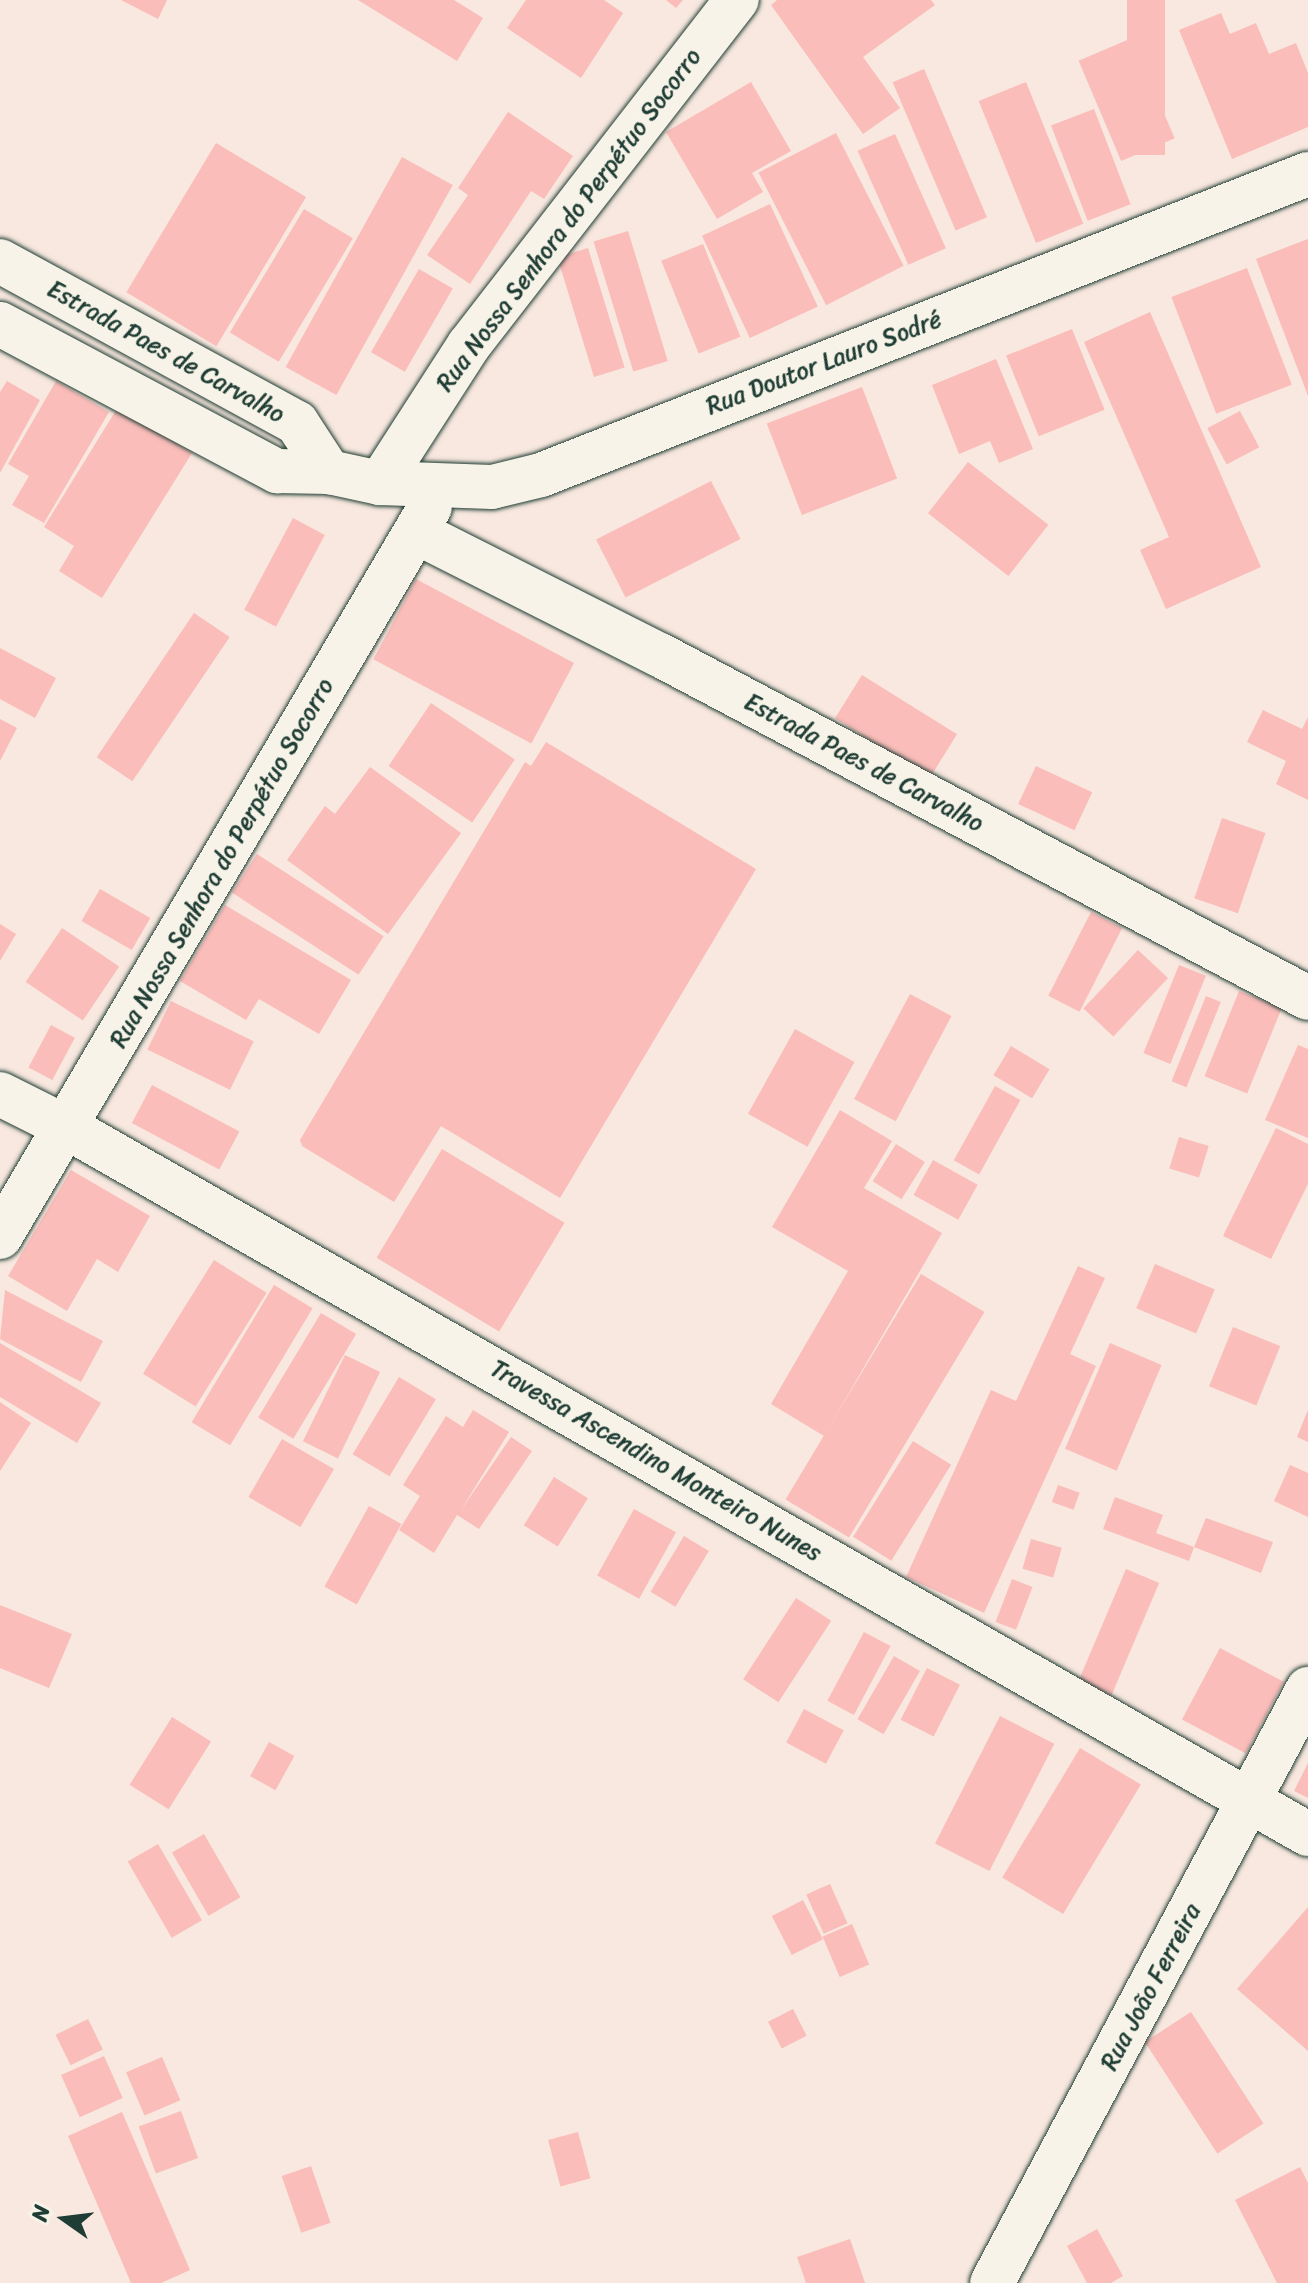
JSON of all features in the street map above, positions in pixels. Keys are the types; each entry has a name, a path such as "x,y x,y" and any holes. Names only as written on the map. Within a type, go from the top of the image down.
{"street":[{"name":"Rua Nossa Senhora do Perpétuo Socorro","path":"380,483 469,345 737,0"},
{"name":"Rua Doutor Lauro Sodré","path":"329,472 380,483 440,487 492,487 541,475 1308,174"},
{"name":"Estrada Paes de Carvalho","path":"0,261 297,423 329,472"},
{"path":"0,324 277,471 329,472"},
{"name":"Rua Nossa Senhora do Perpétuo Socorro","path":"0,1237 68,1128 418,533 440,487"},
{"name":"Estrada Paes de Carvalho","path":"418,533 674,662 1308,998"},
{"name":"Travessa Ascendino Monteiro Nunes","path":"0,1094 68,1128 1250,1797 1308,1834"},
{"name":"Rua João Ferreira","path":"992,2283 1308,1689"}],"building":[{"path":"121,0 167,0 158,19"},
{"path":"358,0 454,0 483,18 457,61"},
{"path":"526,0 604,0 623,13 581,78 507,28"},
{"path":"666,0 683,0 676,8"},
{"path":"777,0 931,0 935,5 863,57 900,108 863,134 771,5"},
{"path":"1127,0 1165,0 1165,155 1127,155"},
{"path":"1221,13 1230,34 1256,23 1269,54 1296,43 1308,73 1308,127 1232,159 1179,30"},
{"path":"1132,38 1175,138 1121,161 1079,61"},
{"path":"924,69 987,217 956,230 893,82"},
{"path":"751,82 791,151 752,173 763,192 717,219 666,132"},
{"path":"1026,82 1083,224 1036,243 979,101"},
{"path":"1094,109 1131,204 1088,221 1051,125"},
{"path":"508,112 573,156 544,199 531,191 470,284 427,255 468,195 458,188"},
{"path":"836,133 904,266 826,305 758,172"},
{"path":"895,134 946,248 908,265 858,151"},
{"path":"216,143 306,197 216,346 126,292"},
{"path":"402,157 453,185 336,395 286,367"},
{"path":"770,204 818,306 750,338 702,236"},
{"path":"304,209 353,238 279,362 230,332"},
{"path":"628,231 668,361 633,372 594,242"},
{"path":"1308,239 1308,396 1256,259"},
{"path":"703,244 740,337 699,354 661,261"},
{"path":"588,248 625,368 594,377 557,257"},
{"path":"1247,268 1292,385 1216,414 1171,297"},
{"path":"419,269 453,288 405,372 371,352"},
{"path":"1150,312 1261,567 1166,609 1140,550 1169,537 1084,342"},
{"path":"1072,329 1105,410 1039,436 1006,356"},
{"path":"996,359 1033,449 999,463 990,441 959,454 932,385"},
{"path":"7,381 40,400 0,473 0,392"},
{"path":"56,381 109,412 44,523 12,505 29,476 8,464"},
{"path":"862,387 897,478 802,515 767,424"},
{"path":"118,407 192,453 102,598 59,571 74,546 44,527"},
{"path":"1240,411 1259,447 1227,465 1207,428"},
{"path":"968,462 1048,525 1008,576 928,513"},
{"path":"711,481 741,539 626,597 596,540"},
{"path":"293,518 325,535 276,627 244,610"},
{"path":"416,579 574,663 531,743 373,659"},
{"path":"194,613 230,637 132,781 97,757"},
{"path":"0,648 56,678 35,718 0,699"},
{"path":"862,675 957,734 930,778 835,718"},
{"path":"431,703 515,759 472,822 389,766"},
{"path":"1263,710 1302,729 1308,717 1308,800 1276,784 1286,761 1247,742"},
{"path":"0,719 17,728 0,761"},
{"path":"546,742 756,869 560,1198 441,1126 394,1202 302,1146 300,1140 525,762 531,766"},
{"path":"1036,766 1092,792 1074,830 1018,804"},
{"path":"370,767 461,833 388,934 287,860 325,806 335,814"},
{"path":"1222,818 1265,833 1238,913 1194,898"},
{"path":"257,854 384,936 359,975 232,893"},
{"path":"100,889 150,918 132,950 82,921"},
{"path":"225,905 351,980 319,1034 259,999 246,1020 180,981"},
{"path":"1091,912 1122,928 1080,1012 1048,996"},
{"path":"0,924 16,934 0,961"},
{"path":"62,928 119,967 83,1020 26,982"},
{"path":"1138,950 1168,978 1113,1036 1083,1009"},
{"path":"1179,965 1206,976 1170,1064 1143,1053"},
{"path":"1239,991 1282,1008 1247,1094 1205,1076"},
{"path":"910,994 951,1016 896,1121 854,1099"},
{"path":"1206,996 1221,1002 1186,1087 1172,1081"},
{"path":"171,1001 254,1041 230,1090 147,1050"},
{"path":"51,1025 75,1038 52,1080 28,1067"},
{"path":"795,1029 854,1062 807,1147 748,1114"},
{"path":"1298,1045 1308,1049 1308,1138 1265,1120"},
{"path":"1011,1046 1050,1069 1032,1098 993,1075"},
{"path":"152,1085 239,1131 219,1169 132,1123"},
{"path":"995,1086 1020,1100 979,1174 954,1160"},
{"path":"840,1110 892,1141 864,1188 942,1233 824,1436 771,1404 848,1271 772,1227"},
{"path":"1276,1128 1308,1144 1308,1184 1271,1259 1223,1236"},
{"path":"1179,1137 1209,1146 1199,1178 1169,1169"},
{"path":"896,1144 925,1162 902,1199 873,1181"},
{"path":"442,1149 565,1223 499,1332 377,1258"},
{"path":"933,1160 978,1185 958,1220 914,1195"},
{"path":"71,1170 150,1216 118,1272 97,1259 67,1311 8,1276"},
{"path":"214,1260 267,1293 196,1406 143,1374"},
{"path":"1155,1264 1215,1289 1196,1334 1136,1308"},
{"path":"1078,1266 1105,1278 1070,1354 1096,1366 984,1613 906,1577 991,1390 1016,1401"},
{"path":"921,1274 984,1312 849,1538 786,1499"},
{"path":"274,1285 313,1308 230,1445 192,1422"},
{"path":"5,1290 103,1341 81,1382 0,1339"},
{"path":"321,1313 356,1334 293,1439 258,1418"},
{"path":"1233,1327 1280,1346 1256,1405 1209,1386"},
{"path":"0,1343 101,1403 77,1443 0,1397"},
{"path":"1110,1343 1162,1365 1117,1471 1065,1449"},
{"path":"345,1355 380,1372 338,1458 303,1441"},
{"path":"399,1377 436,1399 390,1476 353,1454"},
{"path":"0,1402 31,1423 0,1471"},
{"path":"473,1410 509,1432 461,1510 511,1437 532,1451 479,1529 457,1515 434,1553 399,1530 420,1496 403,1485 446,1416 463,1427"},
{"path":"1308,1410 1308,1442 1297,1437"},
{"path":"282,1439 334,1469 300,1527 248,1497"},
{"path":"913,1441 951,1465 891,1561 853,1537"},
{"path":"1290,1465 1308,1473 1308,1517 1274,1501"},
{"path":"554,1477 588,1498 558,1547 524,1525"},
{"path":"1058,1485 1080,1493 1073,1510 1052,1502"},
{"path":"1115,1497 1163,1515 1156,1533 1194,1547 1189,1561 1103,1529"},
{"path":"369,1506 401,1524 357,1604 324,1586"},
{"path":"634,1509 676,1532 639,1599 597,1575"},
{"path":"1206,1518 1273,1542 1261,1573 1194,1547"},
{"path":"684,1536 709,1551 675,1607 651,1592"},
{"path":"1031,1539 1062,1548 1053,1578 1022,1569"},
{"path":"1126,1569 1159,1583 1111,1695 1078,1681"},
{"path":"1012,1579 1033,1587 1016,1630 996,1622"},
{"path":"796,1598 831,1621 778,1702 743,1679"},
{"path":"0,1605 72,1634 49,1688 0,1668"},
{"path":"864,1632 890,1646 854,1715 827,1701"},
{"path":"1220,1648 1284,1682 1246,1753 1182,1720"},
{"path":"894,1656 920,1671 883,1734 858,1719"},
{"path":"927,1668 960,1685 934,1736 901,1720"},
{"path":"804,1709 844,1730 826,1764 786,1743"},
{"path":"1000,1716 1054,1744 989,1871 935,1843"},
{"path":"172,1717 211,1741 169,1809 130,1785"},
{"path":"269,1742 294,1756 275,1790 250,1776"},
{"path":"1080,1748 1141,1785 1063,1914 1002,1877"},
{"path":"1308,1763 1308,1798 1294,1791"},
{"path":"204,1834 240,1897 208,1916 172,1852"},
{"path":"158,1844 202,1920 172,1938 128,1862"},
{"path":"830,1884 847,1923 824,1934 806,1895"},
{"path":"803,1900 823,1939 792,1955 772,1916"},
{"path":"1308,1907 1308,2051 1237,1989"},
{"path":"852,1924 869,1965 840,1977 823,1937"},
{"path":"793,2009 807,2036 782,2048 768,2022"},
{"path":"1191,2012 1263,2124 1217,2153 1145,2042"},
{"path":"88,2019 103,2050 71,2065 56,2035"},
{"path":"104,2056 123,2098 80,2117 61,2075"},
{"path":"162,2057 180,2100 144,2116 126,2072"},
{"path":"181,2111 198,2158 156,2173 139,2126"},
{"path":"122,2112 190,2270 161,2283 131,2283 68,2136"},
{"path":"578,2132 590,2178 560,2186 548,2140"},
{"path":"311,2166 331,2223 301,2233 282,2176"},
{"path":"1300,2167 1308,2183 1308,2283 1277,2283 1235,2200"},
{"path":"1097,2229 1123,2276 1111,2283 1087,2283 1067,2246"},
{"path":"850,2239 865,2283 806,2283 797,2257"}]}
